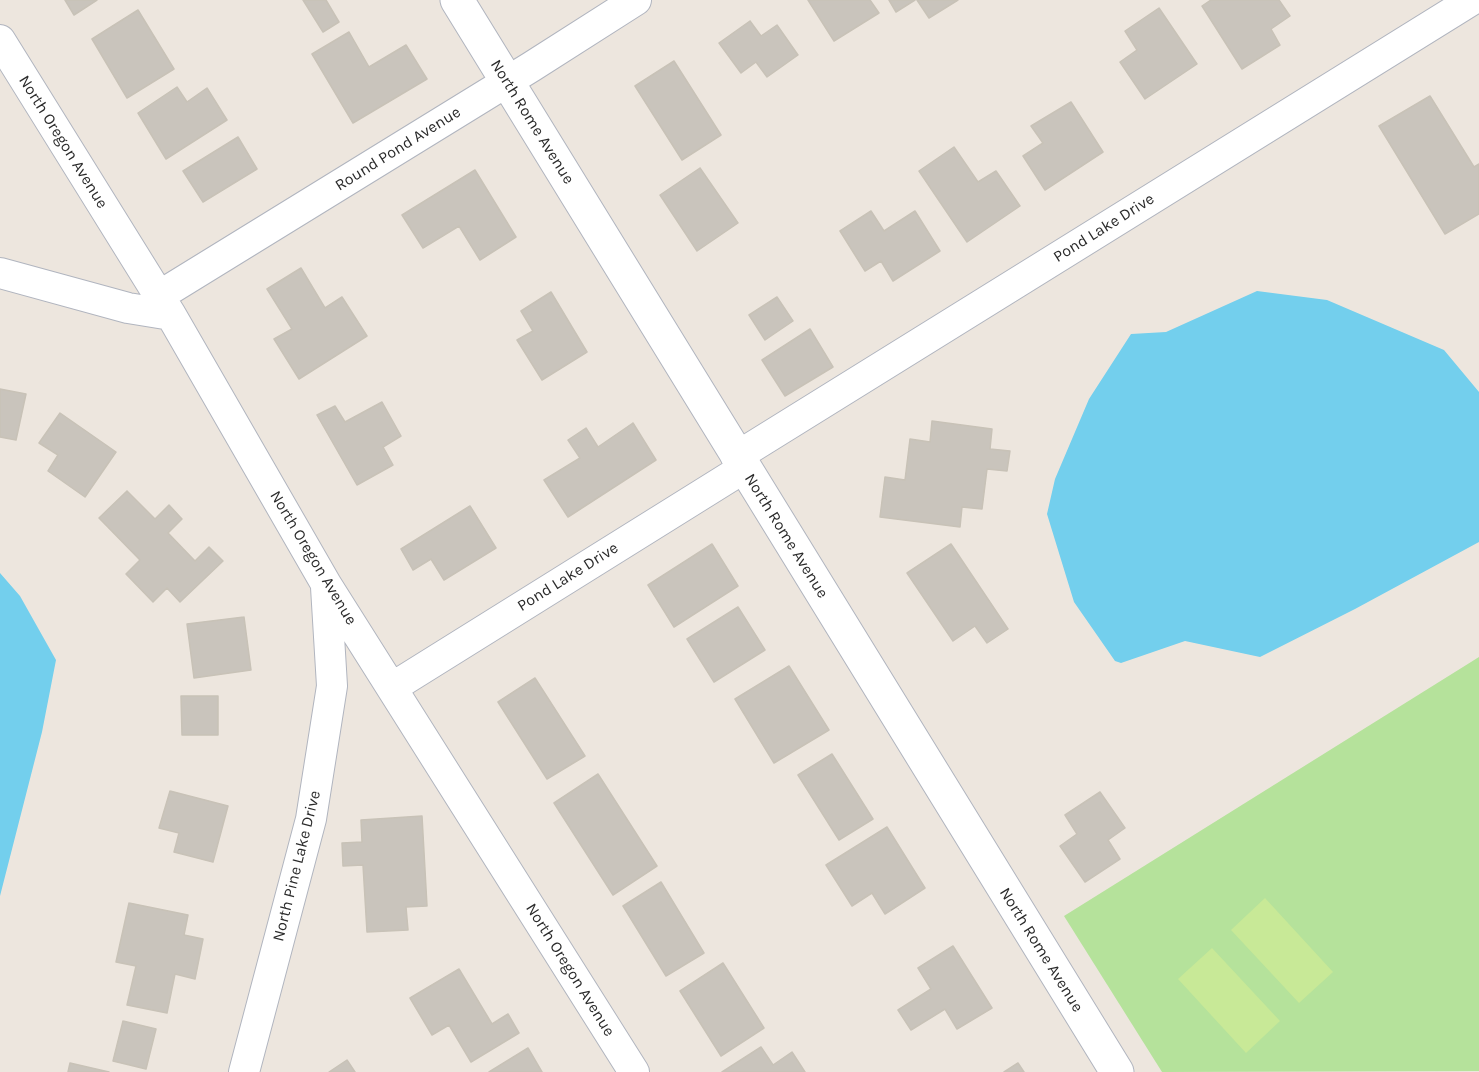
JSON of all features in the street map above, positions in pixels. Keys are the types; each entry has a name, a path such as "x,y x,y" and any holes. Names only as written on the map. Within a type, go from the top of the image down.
{"street":[{"name":"North Rome Avenue","path":"457,0 1117,1072"},
{"name":"Round Pond Avenue","path":"165,306 508,81 636,0"},
{"name":"Pond Lake Drive","path":"393,687 740,462 1472,0"},
{"name":"North Oregon Avenue","path":"0,40 165,306 326,584 634,1072"},
{"path":"0,273 128,308 165,306"},
{"name":"North Pine Lake Drive","path":"244,1072 311,819 332,686 326,584"}],"green space":[{"path":"1479,657 1479,1071 1162,1072 1064,916"},
{"path":"1265,898 1333,972 1299,1003 1231,930"},
{"path":"1212,948 1280,1021 1246,1053 1178,979"}],"water":[{"path":"1257,291 1327,300 1444,350 1479,392 1479,542 1260,657 1185,641 1121,663 1115,661 1074,602 1047,514 1055,479 1089,399 1131,334 1166,332"},
{"path":"0,573 20,596 56,660 42,732 0,896"}],"building":[{"path":"65,0 97,0 74,15"},
{"path":"303,0 326,0 339,22 323,32"},
{"path":"808,0 870,0 879,13 834,41"},
{"path":"889,0 915,0 896,12"},
{"path":"917,0 958,0 929,18"},
{"path":"1211,0 1279,0 1290,16 1271,29 1280,45 1242,69 1202,6"},
{"path":"1159,8 1197,64 1145,99 1120,62 1137,50 1125,31"},
{"path":"138,10 174,69 127,98 92,39"},
{"path":"750,21 761,36 777,25 798,55 767,77 756,62 741,73 719,43"},
{"path":"349,32 369,67 406,45 427,79 353,123 312,54"},
{"path":"674,61 721,135 682,160 635,86"},
{"path":"177,87 187,102 207,88 227,120 166,159 138,113"},
{"path":"1430,96 1474,167 1479,164 1479,214 1445,234 1379,126"},
{"path":"1071,102 1103,152 1045,190 1023,156 1043,143 1031,126"},
{"path":"238,137 257,169 203,202 183,171"},
{"path":"954,147 978,182 996,171 1020,206 967,242 919,171"},
{"path":"700,168 738,223 697,251 660,195"},
{"path":"475,170 516,237 480,260 459,226 423,248 402,215"},
{"path":"871,211 884,231 915,211 940,251 893,281 881,261 865,271 840,231"},
{"path":"301,268 325,308 342,297 367,336 299,379 274,339 292,329 267,289"},
{"path":"551,292 587,352 542,380 517,340 533,331 521,311"},
{"path":"777,297 793,321 765,340 749,315"},
{"path":"810,329 833,367 785,396 762,360"},
{"path":"0,389 26,394 16,440 0,437"},
{"path":"382,402 401,436 383,447 393,465 357,485 317,415 335,406 345,422"},
{"path":"60,413 116,452 85,497 48,471 58,455 39,443"},
{"path":"932,421 992,429 990,449 1010,451 1007,471 987,469 982,509 962,507 960,527 880,517 885,477 905,480 910,439 930,442"},
{"path":"633,423 656,460 568,517 544,480 580,458 568,440 586,428 598,447"},
{"path":"127,491 155,519 169,505 182,519 168,533 195,561 209,547 223,561 180,602 167,588 153,602 126,574 140,560 99,518"},
{"path":"470,506 496,548 444,580 431,559 413,570 401,549"},
{"path":"712,544 738,586 674,627 648,585"},
{"path":"951,544 1008,629 987,643 975,626 953,641 907,573"},
{"path":"738,607 765,650 714,682 687,639"},
{"path":"244,617 251,670 194,678 187,624"},
{"path":"789,666 829,730 774,763 735,699"},
{"path":"535,678 585,756 547,779 498,702"},
{"path":"181,696 218,696 218,735 182,735"},
{"path":"832,754 873,819 839,840 798,775"},
{"path":"598,774 657,866 613,895 554,803"},
{"path":"170,791 228,806 213,862 174,852 179,833 159,828"},
{"path":"1100,792 1125,828 1108,840 1120,859 1085,882 1060,846 1077,834 1065,815"},
{"path":"422,816 427,906 406,907 408,930 367,932 363,865 343,866 342,843 362,842 361,820"},
{"path":"887,827 925,888 885,914 872,893 852,906 826,865"},
{"path":"661,882 704,953 666,976 623,906"},
{"path":"129,903 188,915 184,935 203,939 195,979 175,974 167,1013 127,1005 136,966 116,962"},
{"path":"953,946 992,1008 957,1029 945,1009 911,1030 898,1010 931,989 918,968"},
{"path":"723,963 764,1028 721,1056 680,991"},
{"path":"459,969 492,1024 508,1014 519,1033 471,1062 449,1025 432,1035 410,998"},
{"path":"123,1021 156,1029 146,1069 113,1061"},
{"path":"761,1047 773,1065 792,1052 805,1072 722,1072"},
{"path":"528,1048 542,1072 489,1072"},
{"path":"347,1060 355,1072 329,1072"},
{"path":"70,1063 109,1072 68,1072"},
{"path":"1018,1063 1024,1072 1004,1072"}]}
